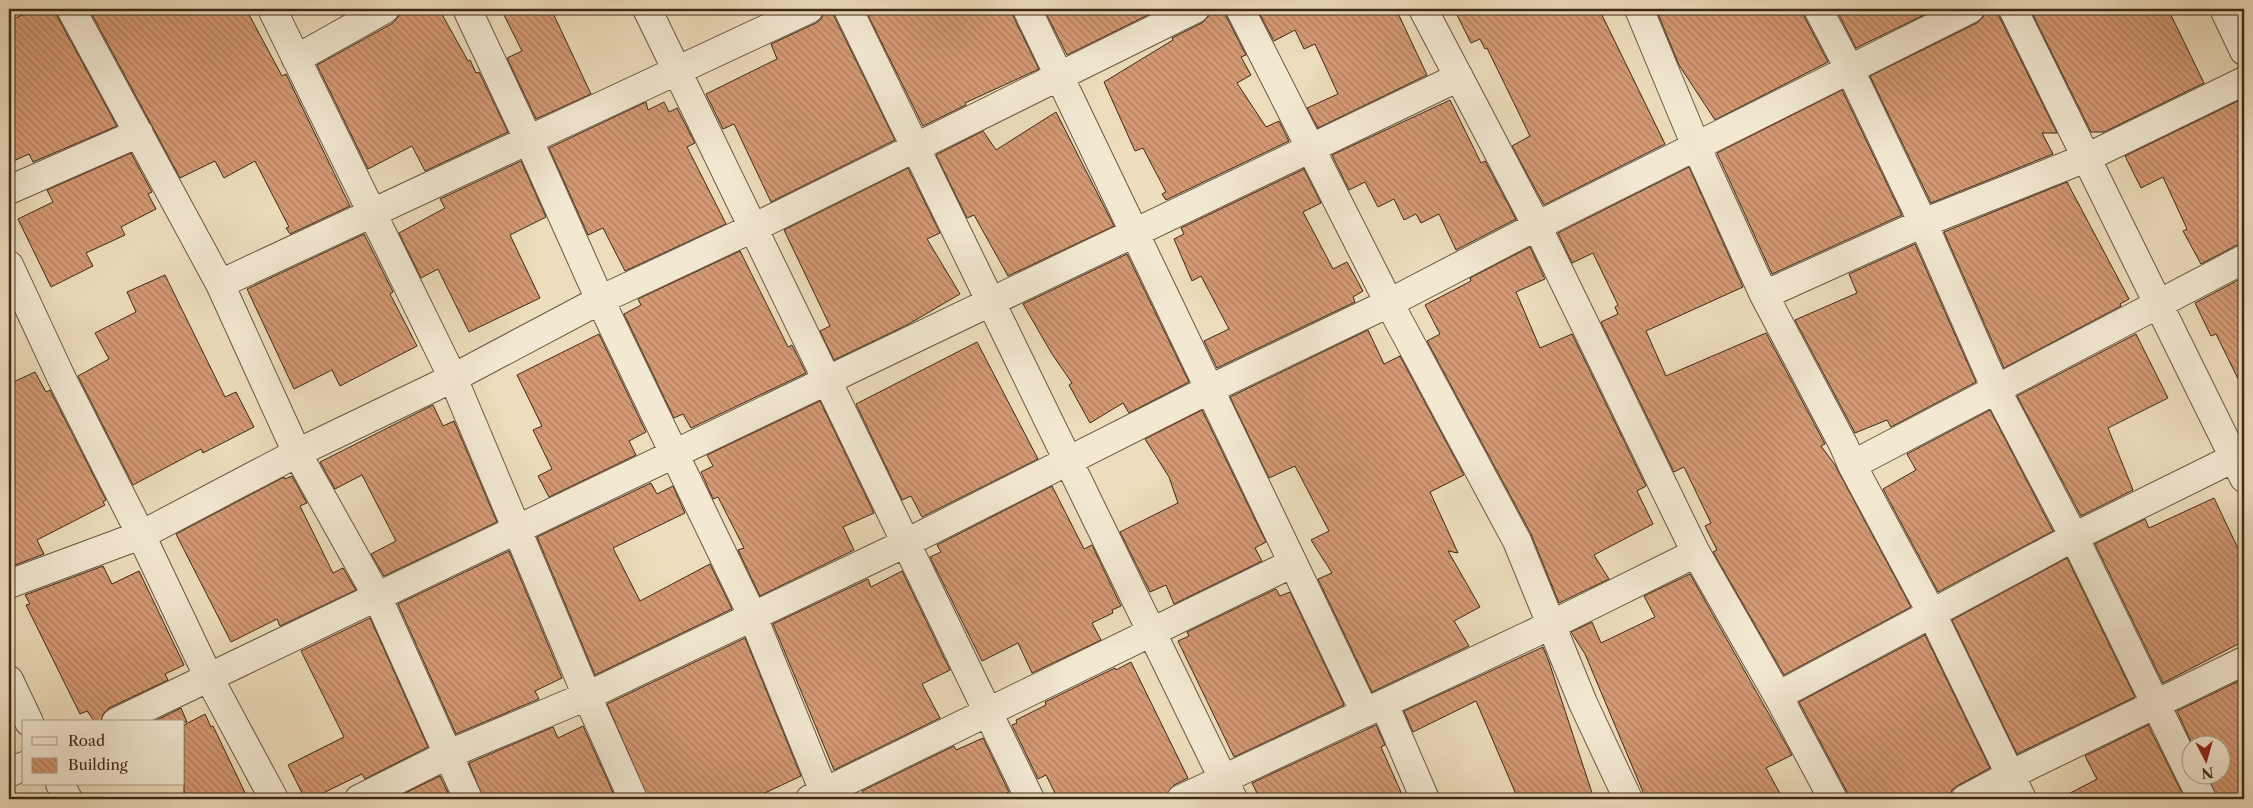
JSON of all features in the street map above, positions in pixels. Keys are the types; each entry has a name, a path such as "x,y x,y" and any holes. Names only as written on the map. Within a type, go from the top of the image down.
{"street":[{"path":"71,9 220,284 298,453 378,596 468,799"},
{"path":"272,9 453,378 587,696 633,799"},
{"path":"296,59 385,9"},
{"path":"467,9 530,141 600,300 753,618 820,797 1293,563"},
{"path":"647,9 1030,799"},
{"path":"220,284 530,141 676,70 809,9"},
{"path":"848,9 1229,789"},
{"path":"1027,9 1293,563 1425,799"},
{"path":"9,584 141,535 298,453 453,378 600,300 753,228 1195,9"},
{"path":"1240,9 1389,304 1517,541 1583,703 1628,799"},
{"path":"1423,9 1537,226 1696,553 1778,696 1833,799"},
{"path":"1639,9 1696,146 1764,295 1844,446 1852,465 1932,612 2022,799"},
{"path":"1818,9 1850,70 1923,223 1996,389 2074,537 2202,799"},
{"path":"359,799 449,754 587,696 906,543 1210,388 1389,304 1537,226 1970,9"},
{"path":"1778,696 2074,537 2241,463 2158,303 2013,9"},
{"path":"2224,9 2244,50"},
{"path":"120,720 1459,77"},
{"path":"1764,295 1923,223 2086,158 2244,81"},
{"path":"9,190 139,133"},
{"path":"1852,465 2244,259"},
{"path":"9,265 61,377 141,535 208,678 274,799"},
{"path":"1181,799 1229,789 1374,709 1551,625 1696,553"},
{"path":"1965,799 2010,775 2244,661"},
{"path":"9,680 28,720"},
{"path":"9,773 22,767"},
{"path":"61,786 68,799"}],"building":[{"path":"35,9 55,9 57,16 117,126 33,162 29,154 9,163 9,21"},
{"path":"89,9 246,9 282,76 286,74 350,206 290,234 286,228 289,227 255,161 224,178 215,161 180,178"},
{"path":"406,9 439,9 468,61 470,60 476,73 479,72 508,132 425,171 412,146 368,169 317,65 393,23 400,12"},
{"path":"501,9 551,9 591,94 536,119 507,58 522,51"},
{"path":"824,9 833,9 834,16 895,140 771,202 734,124 723,129 706,94 777,59 771,44 816,23 822,18"},
{"path":"865,9 1012,9 1013,16 1039,69 965,103 966,105 923,126"},
{"path":"1044,9 1160,9 1067,55"},
{"path":"1210,9 1224,9 1246,55 1241,57 1251,75 1237,83 1266,127 1279,121 1289,141 1166,200 1162,194 1166,192 1143,148 1135,151 1104,82 1173,40 1172,38 1202,23 1208,17"},
{"path":"1257,9 1396,9 1427,75 1318,128 1307,108 1338,94 1315,44 1304,49 1295,30 1274,41"},
{"path":"1454,9 1599,9 1665,144 1544,205 1512,146 1530,136 1487,48 1485,49 1480,39 1471,43"},
{"path":"1656,9 1802,9 1828,62 1715,120 1679,65"},
{"path":"1836,9 1936,9 1856,48"},
{"path":"1985,9 1998,9 1999,16 2057,133 2042,133 2053,154 1931,203 1870,76 1977,23 1983,17"},
{"path":"2030,9 2168,9 2204,83 2104,132 2091,132"},
{"path":"1842,90 1902,215 1772,274 1717,153"},
{"path":"2244,98 2244,243 2201,264 2183,231 2187,229 2163,177 2141,188 2125,156"},
{"path":"1450,100 1481,163 1485,161 1516,219 1456,250 1439,214 1421,223 1416,214 1404,220 1394,199 1378,207 1365,182 1349,190 1332,155"},
{"path":"646,102 648,110 664,102 669,112 677,108 695,143 687,147 726,224 625,271 603,228 588,235 549,148"},
{"path":"1056,112 1114,226 1008,276 974,215 967,218 936,155 983,131 996,150"},
{"path":"131,153 152,192 148,194 156,209 121,227 125,235 86,253 93,266 51,287 18,219 53,202 47,190"},
{"path":"521,161 546,217 510,235 540,298 469,332 438,269 421,278 399,233 445,208 440,199"},
{"path":"1689,167 1743,287 1646,331 1666,376 1766,333 1825,444 1821,446 1835,465 1911,607 1784,675 1713,552 1717,550 1705,526 1711,523 1684,467 1674,472 1601,322 1618,314 1615,307 1618,305 1593,253 1572,263 1558,233"},
{"path":"908,168 940,233 927,239 960,294 907,325 834,360 820,331 830,326 784,230"},
{"path":"1304,169 1321,203 1303,212 1333,269 1347,262 1363,291 1353,297 1355,302 1217,368 1204,341 1229,329 1201,276 1192,281 1174,239 1184,234 1181,228"},
{"path":"2067,182 2129,299 2120,304 2121,306 2004,368 1944,232"},
{"path":"364,234 393,292 390,294 417,346 340,386 332,370 294,389 247,289"},
{"path":"1915,244 1976,382 1891,427 1887,420 1855,433 1795,320 1857,293 1849,274"},
{"path":"1530,247 1545,279 1516,292 1540,348 1572,334 1646,486 1637,491 1653,524 1594,555 1609,579 1559,603 1531,534 1427,341 1440,334 1425,305 1471,281 1470,278"},
{"path":"740,251 788,347 792,345 806,373 691,428 683,414 674,418 624,314 641,305 638,299"},
{"path":"1127,254 1189,382 1129,413 1123,403 1090,423 1069,385 1072,383 1052,354 1023,304"},
{"path":"165,275 225,397 236,392 254,427 203,453 201,449 133,485 78,376 109,359 95,333 136,312 127,292"},
{"path":"2244,277 2244,391 2216,334 2211,336 2195,303"},
{"path":"1368,330 1384,364 1400,356 1464,475 1430,492 1458,553 1448,551 1480,607 1454,621 1469,646 1372,692 1318,579 1332,573 1311,540 1329,531 1295,466 1269,478 1230,397"},
{"path":"599,334 646,432 629,441 636,455 549,497 538,476 552,469 533,430 542,426 517,375"},
{"path":"2136,334 2168,398 2108,428 2133,490 2081,516 2017,396"},
{"path":"977,342 1038,459 922,517 911,496 902,500 856,404"},
{"path":"35,372 46,392 50,390 106,500 103,502 105,505 37,540 44,554 10,567 9,384"},
{"path":"820,401 874,513 843,527 854,550 760,596 738,550 744,548 718,497 713,499 701,472 713,466 707,455"},
{"path":"433,405 443,426 454,421 497,522 384,576 371,554 396,541 362,475 335,489 320,462"},
{"path":"1202,410 1266,542 1255,548 1262,561 1174,604 1166,585 1150,592 1120,532 1178,503 1169,477 1145,439"},
{"path":"1990,410 2053,531 1938,592 1883,489 1916,470 1907,454"},
{"path":"292,476 307,503 300,506 333,573 343,568 356,590 280,626 277,619 231,642 176,534 284,477 285,479"},
{"path":"651,483 657,494 673,486 685,513 613,548 640,601 710,564 732,609 595,675 537,537"},
{"path":"1052,486 1084,549 1092,545 1121,606 1112,610 1113,613 1092,623 1101,640 1032,673 1018,643 982,661 930,557 941,552 937,545"},
{"path":"2214,498 2244,561 2244,641 2163,683 2095,544 2145,519 2149,528"},
{"path":"509,551 562,678 535,691 539,699 456,734 398,604"},
{"path":"2067,558 2135,697 2017,754 1952,620"},
{"path":"103,566 112,584 139,571 184,665 165,674 168,680 109,708 103,714 102,720 94,720 87,711 80,714 26,605 30,604 25,595"},
{"path":"902,571 950,670 922,684 940,718 834,770 773,624 868,579 871,587"},
{"path":"1690,574 1792,755 1766,768 1783,799 1646,799 1585,654 1571,632 1592,622 1601,643 1655,617 1644,596"},
{"path":"1276,589 1280,596 1290,592 1344,705 1234,757 1178,641 1189,636 1187,632"},
{"path":"370,618 428,747 365,779 362,774 311,799 305,799 288,765 344,737 301,651"},
{"path":"1925,635 1990,768 1957,786 1952,790 1948,799 1849,799 1799,702"},
{"path":"745,638 801,776 752,799 648,799 607,704"},
{"path":"1543,647 1594,799 1518,799 1476,701 1413,732 1404,711"},
{"path":"1131,662 1188,778 1174,785 1163,799 1058,799 1046,775 1038,779 1012,725 1017,723 1016,720 1046,705 1045,702"},
{"path":"2243,679 2244,799 2217,799 2212,786 2230,786 2230,736 2188,736 2177,711"},
{"path":"181,708 187,722 185,720 157,720"},
{"path":"205,714 211,727 213,726 248,799 184,799 185,724"},
{"path":"1376,725 1385,745 1381,747 1404,799 1260,799 1252,783"},
{"path":"2148,725 2185,799 2059,799 2097,779 2085,756"},
{"path":"583,726 616,799 483,799 469,763 553,727 558,738"},
{"path":"983,738 1009,792 992,799 866,799 862,791 954,746 956,750"},
{"path":"440,776 451,799 393,799"}]}
